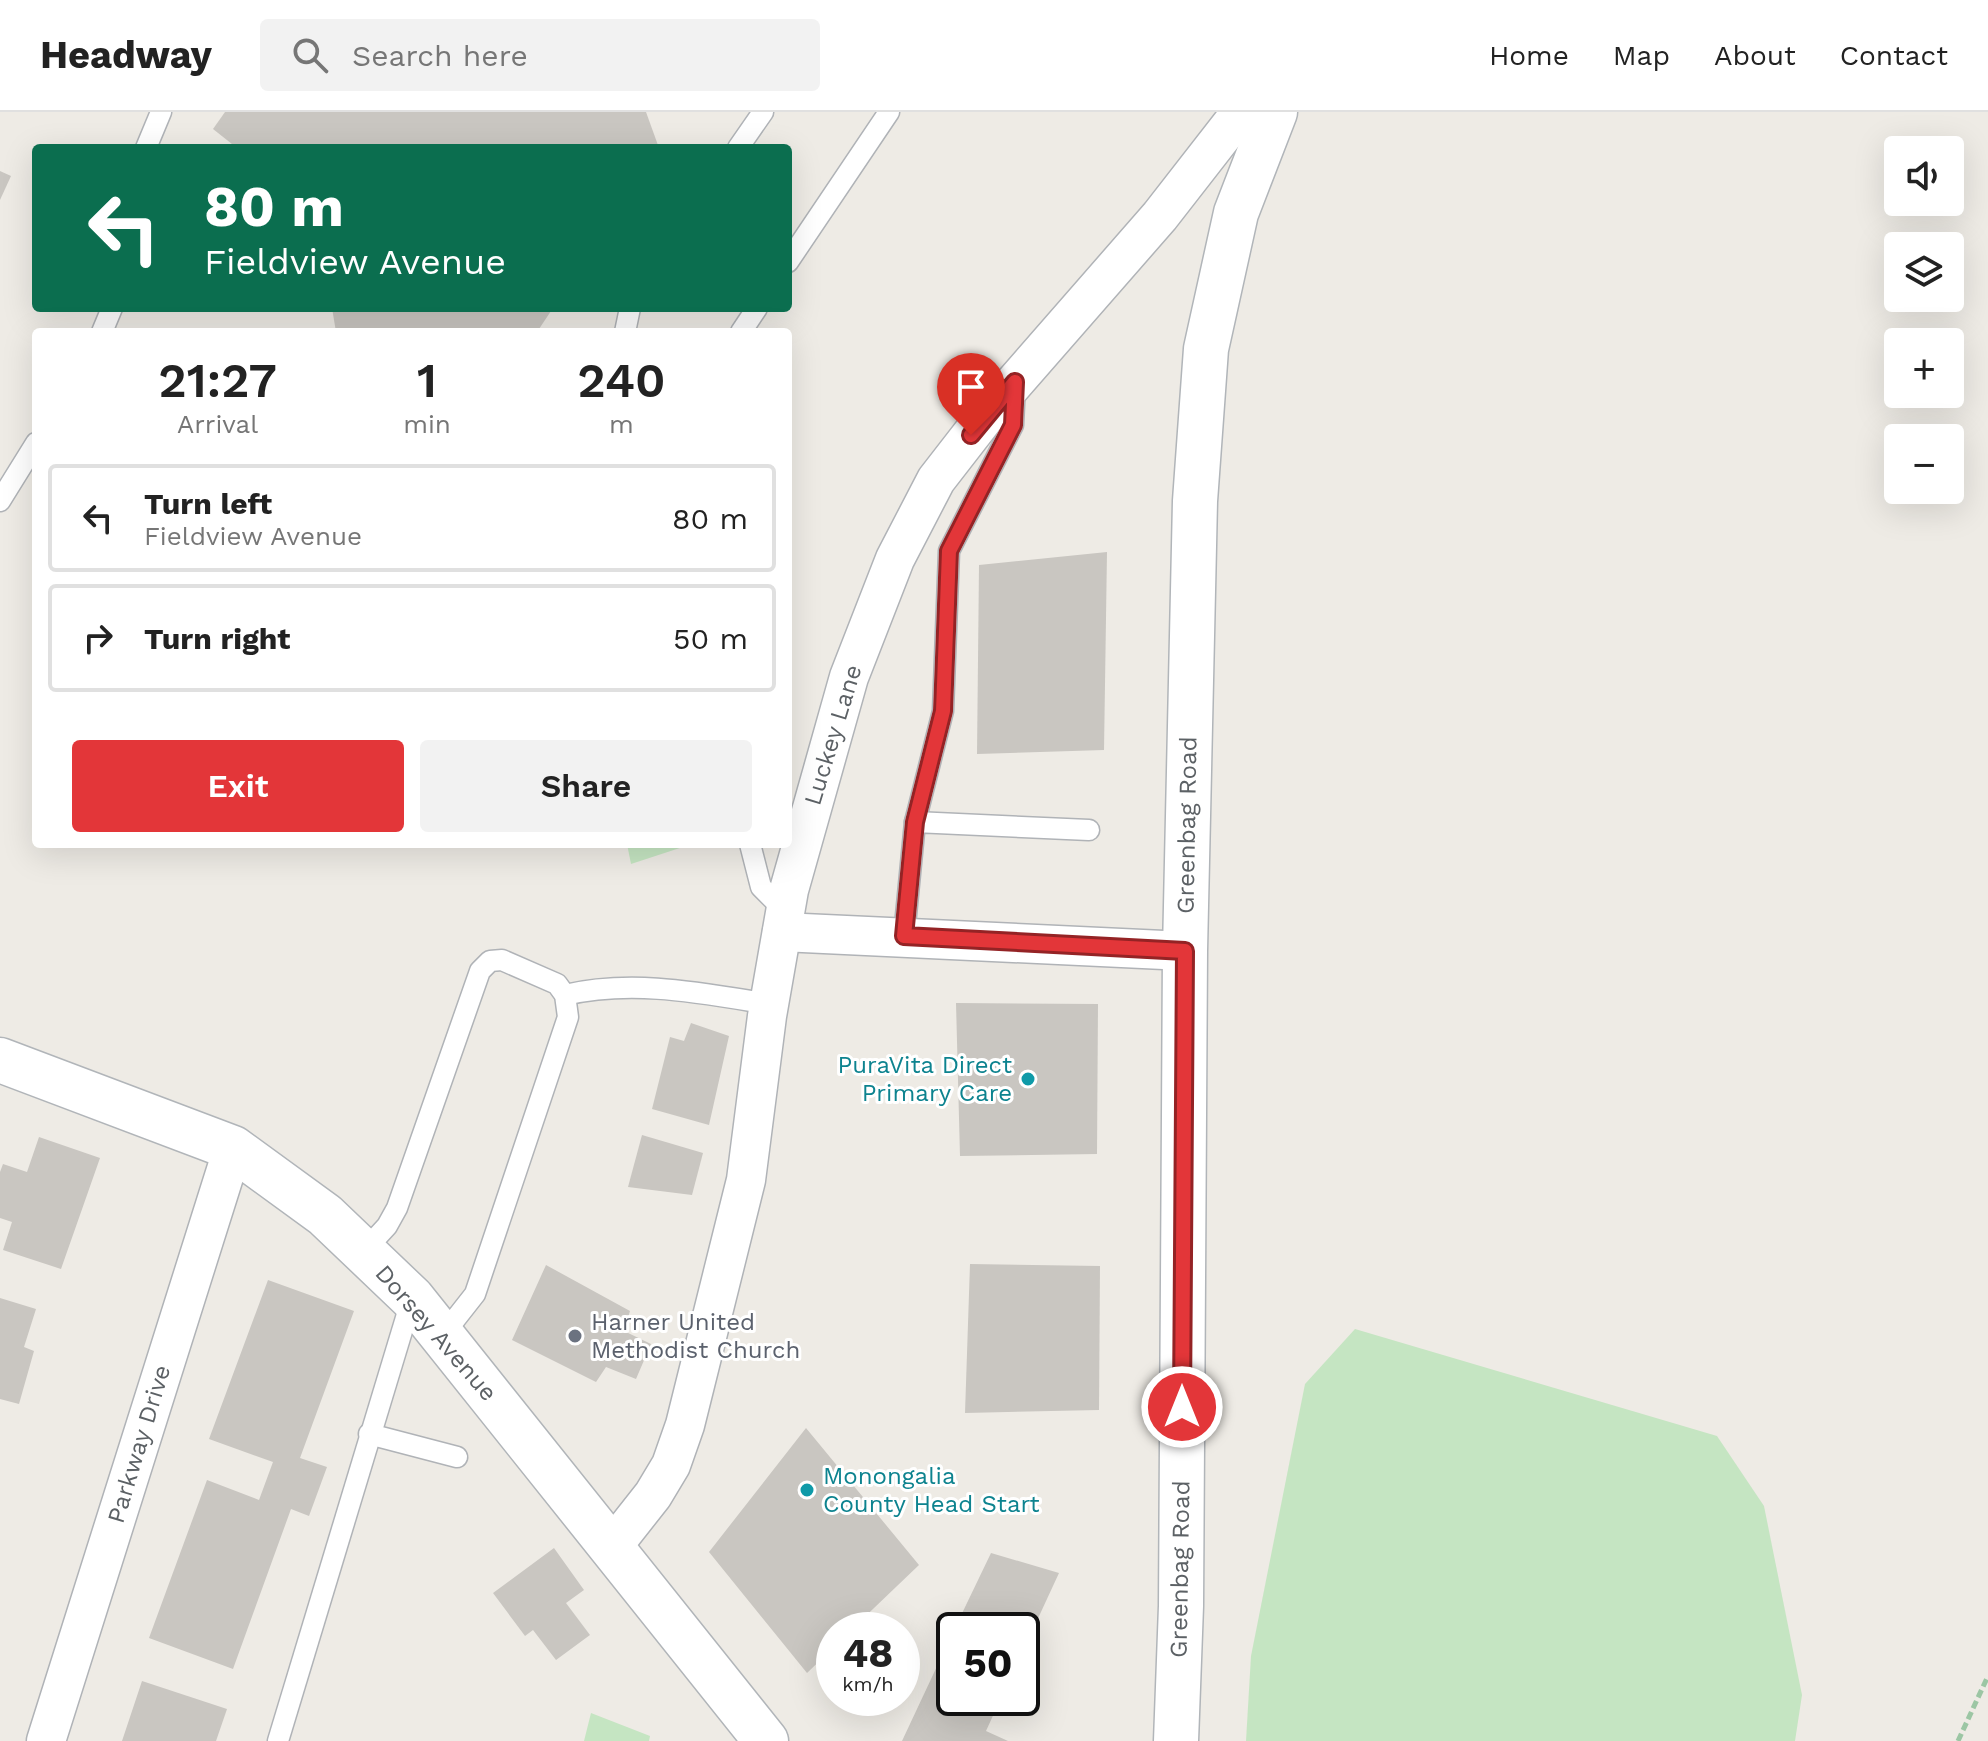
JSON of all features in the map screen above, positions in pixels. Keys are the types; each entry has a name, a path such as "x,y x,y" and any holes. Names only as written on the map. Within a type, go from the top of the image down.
{"main road":[{"name":"Greenbag Road","path":"1176,1741 1181,1606 1185,951 1195,501 1206,349 1236,213 1275,112"},
{"name":"Dorsey Avenue","path":"0,1060 233,1148 325,1215 412,1298 766,1741"}],"street":[{"name":"Luckey Lane","path":"612,1547 653,1495 671,1465 685,1425 746,1180 784,922 849,677 895,559 936,480 1015,382 1160,216 1241,112"},
{"path":"784,922 904,936 1185,951"},
{"name":"Parkway Drive","path":"46,1741 233,1148"}],"lane":[{"path":"148,144 161,112"},
{"path":"741,144 763,112"},
{"path":"792,256 889,112"},
{"path":"904,936 915,822 943,711 949,551 1013,425 1015,382"},
{"path":"0,501 32,449"},
{"path":"915,822 1089,830"},
{"path":"751,848 761,887 784,922"},
{"path":"364,1251 387,1226 397,1208 480,971 490,961 502,960 557,984 565,995 568,1017 475,1294 442,1336"},
{"path":"565,995 604,986 687,991 770,1004"},
{"path":"278,1741 412,1298"},
{"path":"369,1434 457,1457"}],"path":[{"path":"1958,1741 1988,1676"}],"green space":[{"path":"628,848 680,848 631,864"},
{"path":"1355,1329 1717,1436 1764,1506 1802,1695 1795,1741 1246,1741 1251,1656 1305,1384"},
{"path":"591,1713 650,1736 649,1741 584,1741"}],"building":[{"path":"225,112 646,112 658,144 232,144 213,129"},
{"path":"0,171 11,176 0,200"},
{"path":"333,312 550,312 540,328 335,328"},
{"path":"1107,552 1104,750 977,754 979,565"},
{"name":"PuraVita Direct Primary Care","path":"956,1003 1098,1004 1097,1154 960,1156"},
{"path":"691,1023 729,1036 709,1125 652,1109 670,1037 684,1041"},
{"path":"642,1135 703,1153 692,1195 628,1187"},
{"path":"39,1137 100,1158 61,1269 3,1250 12,1222 0,1218 0,1172 3,1164 27,1172"},
{"path":"970,1264 1100,1266 1099,1410 965,1413"},
{"path":"546,1265 630,1311 624,1331 651,1344 636,1379 606,1367 596,1382 512,1340"},
{"path":"268,1280 354,1311 300,1458 327,1467 309,1516 291,1509 233,1669 149,1638 207,1480 259,1500 273,1462 209,1439"},
{"path":"0,1298 36,1309 24,1347 34,1351 19,1404 0,1399"},
{"name":"Monongalia County Head Start","path":"806,1428 919,1565 870,1612 816,1612 816,1664 807,1673 709,1552"},
{"path":"554,1548 584,1590 566,1603 590,1635 556,1660 533,1630 525,1636 493,1593"},
{"path":"991,1553 1059,1573 1040,1614 963,1612"},
{"path":"936,1668 936,1716 993,1716 986,1731 1008,1741 902,1741 914,1716 920,1716 920,1703"},
{"path":"142,1681 227,1709 216,1741 122,1741"}],"place":[{"name":"PuraVita Direct Primary Care","path":"1028,1079"},
{"name":"Harner United Methodist Church","path":"575,1336"},
{"name":"Monongalia County Head Start","path":"807,1490"}],"route":[{"path":"971,435 1015,382 1013,425 949,551 943,711 915,822 904,936 1185,951 1182,1407"}]}
